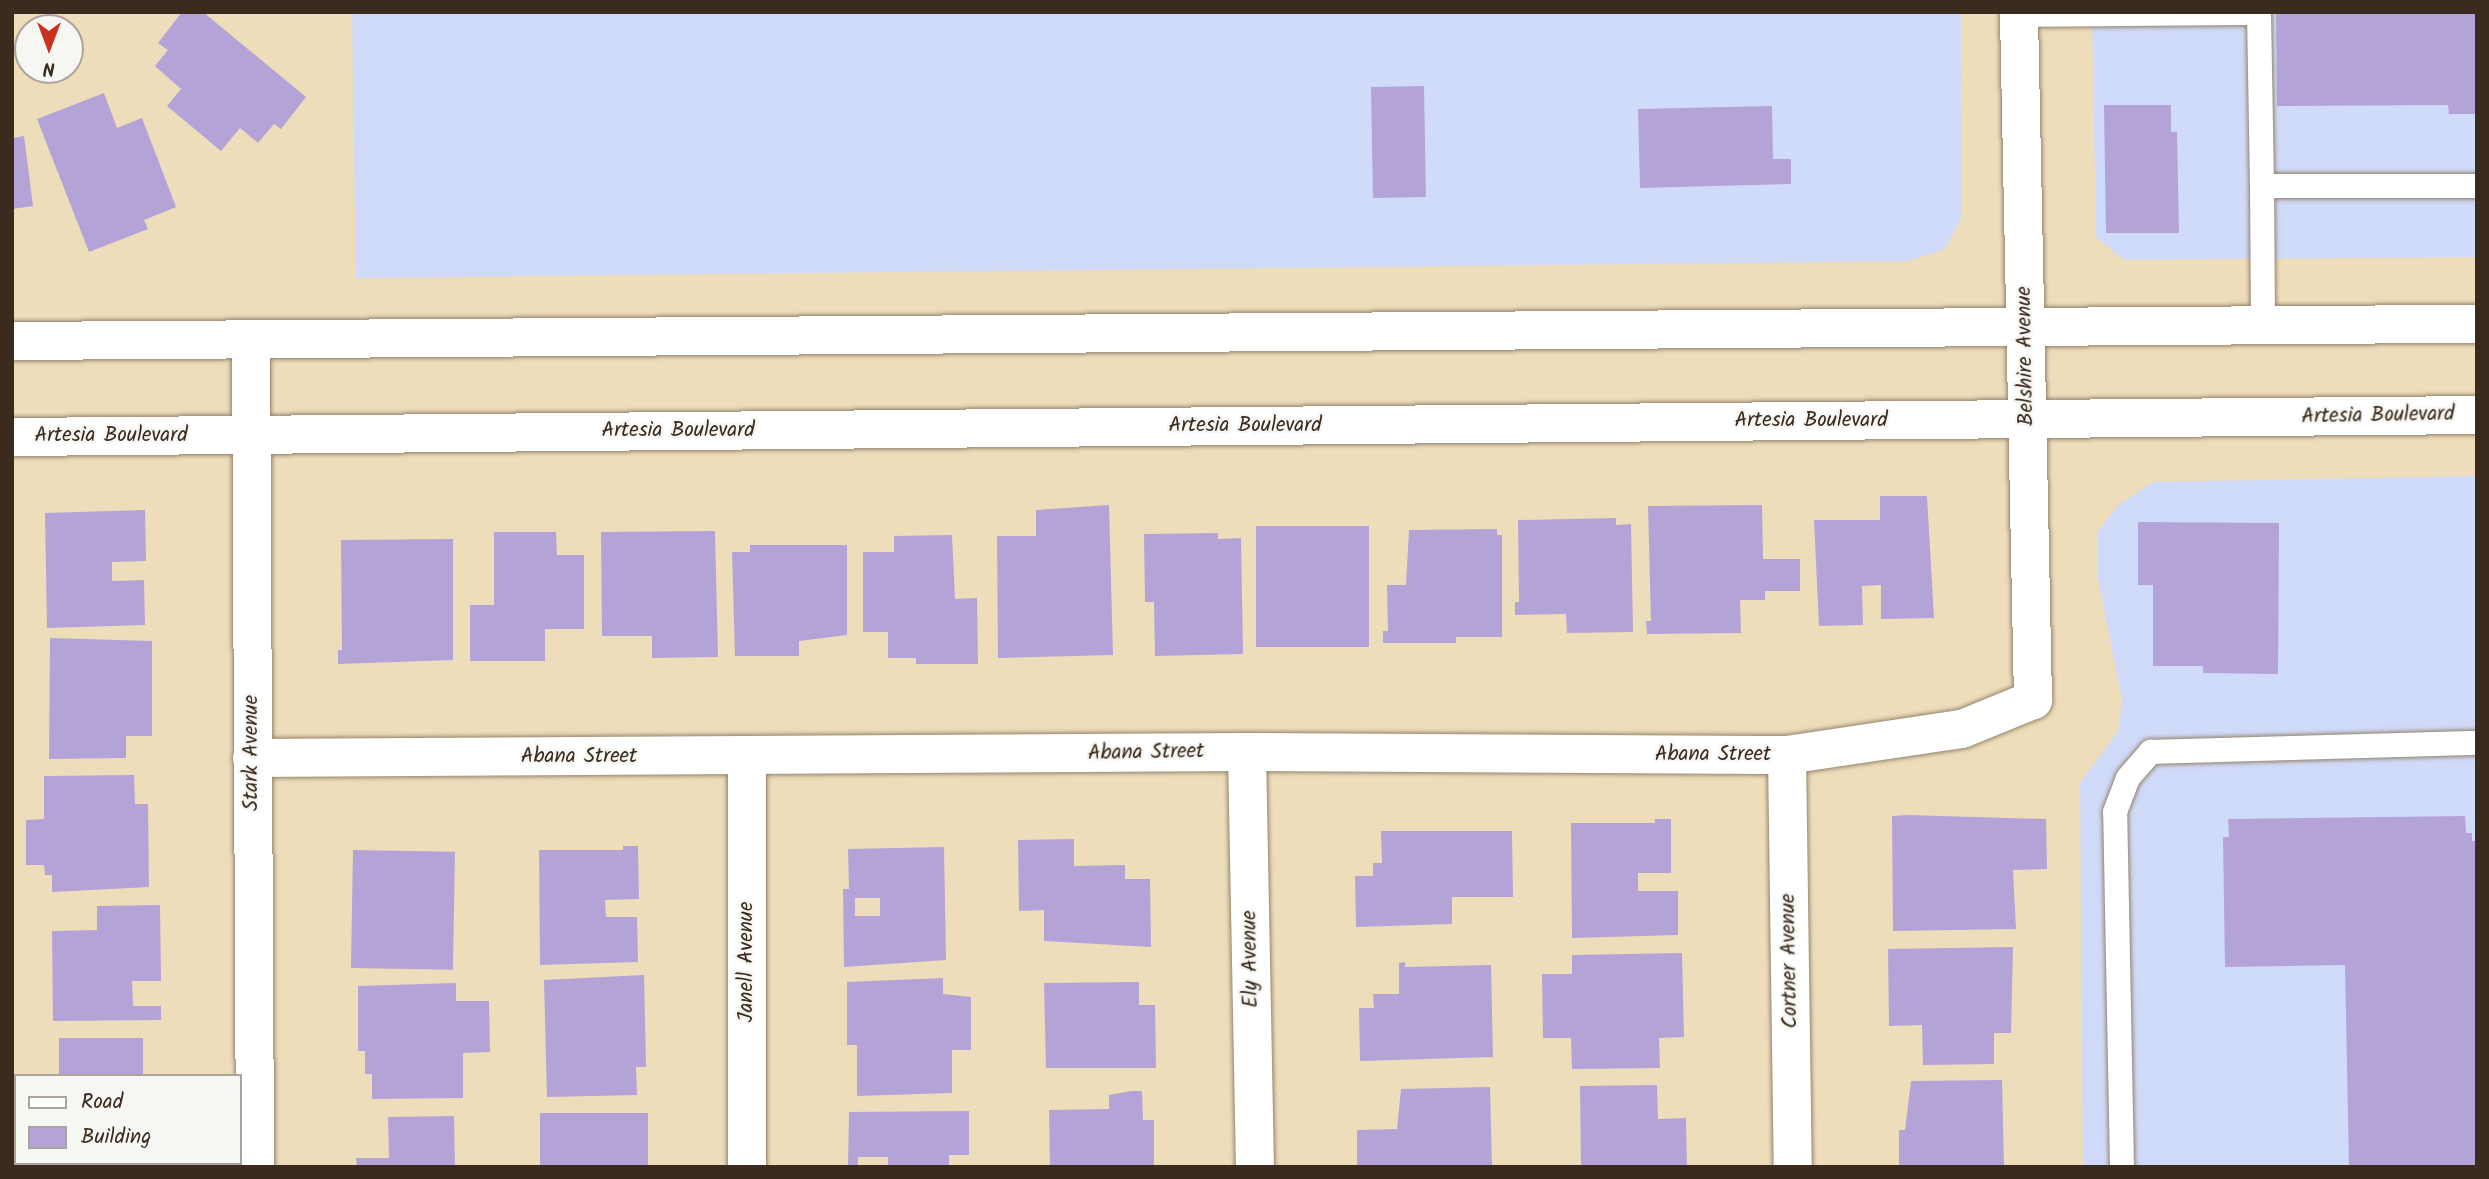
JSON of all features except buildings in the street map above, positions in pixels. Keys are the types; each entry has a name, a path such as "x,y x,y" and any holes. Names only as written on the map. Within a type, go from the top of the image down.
{"main road":[{"name":"Belshire Avenue","path":"2020,13 2033,700"},
{"path":"12,341 2477,324"},
{"name":"Stark Avenue","path":"251,339 255,1167"},
{"name":"Artesia Boulevard","path":"12,437 2477,415"},
{"name":"Abana Street","path":"252,758 1247,752 1787,755 1962,729 2033,700"},
{"name":"Ely Avenue","path":"1247,752 1255,1167"},
{"name":"Cortner Avenue","path":"1787,755 1793,1167"},
{"name":"Janell Avenue","path":"747,757 747,1167"}],"lane":[{"path":"2020,13 2259,13 2263,325"},
{"path":"2262,186 2477,186"},
{"path":"2122,1167 2115,812 2128,778 2151,752 2477,743"}],"shaded area":[{"path":"352,12 1961,12 1962,216 1945,249 1908,261 356,278"},
{"path":"2092,12 2477,12 2477,257 2124,260 2096,237"},
{"path":"2477,476 2477,1167 2083,1167 2080,783 2118,731 2122,700 2098,579 2098,531 2118,505 2153,482"}]}
